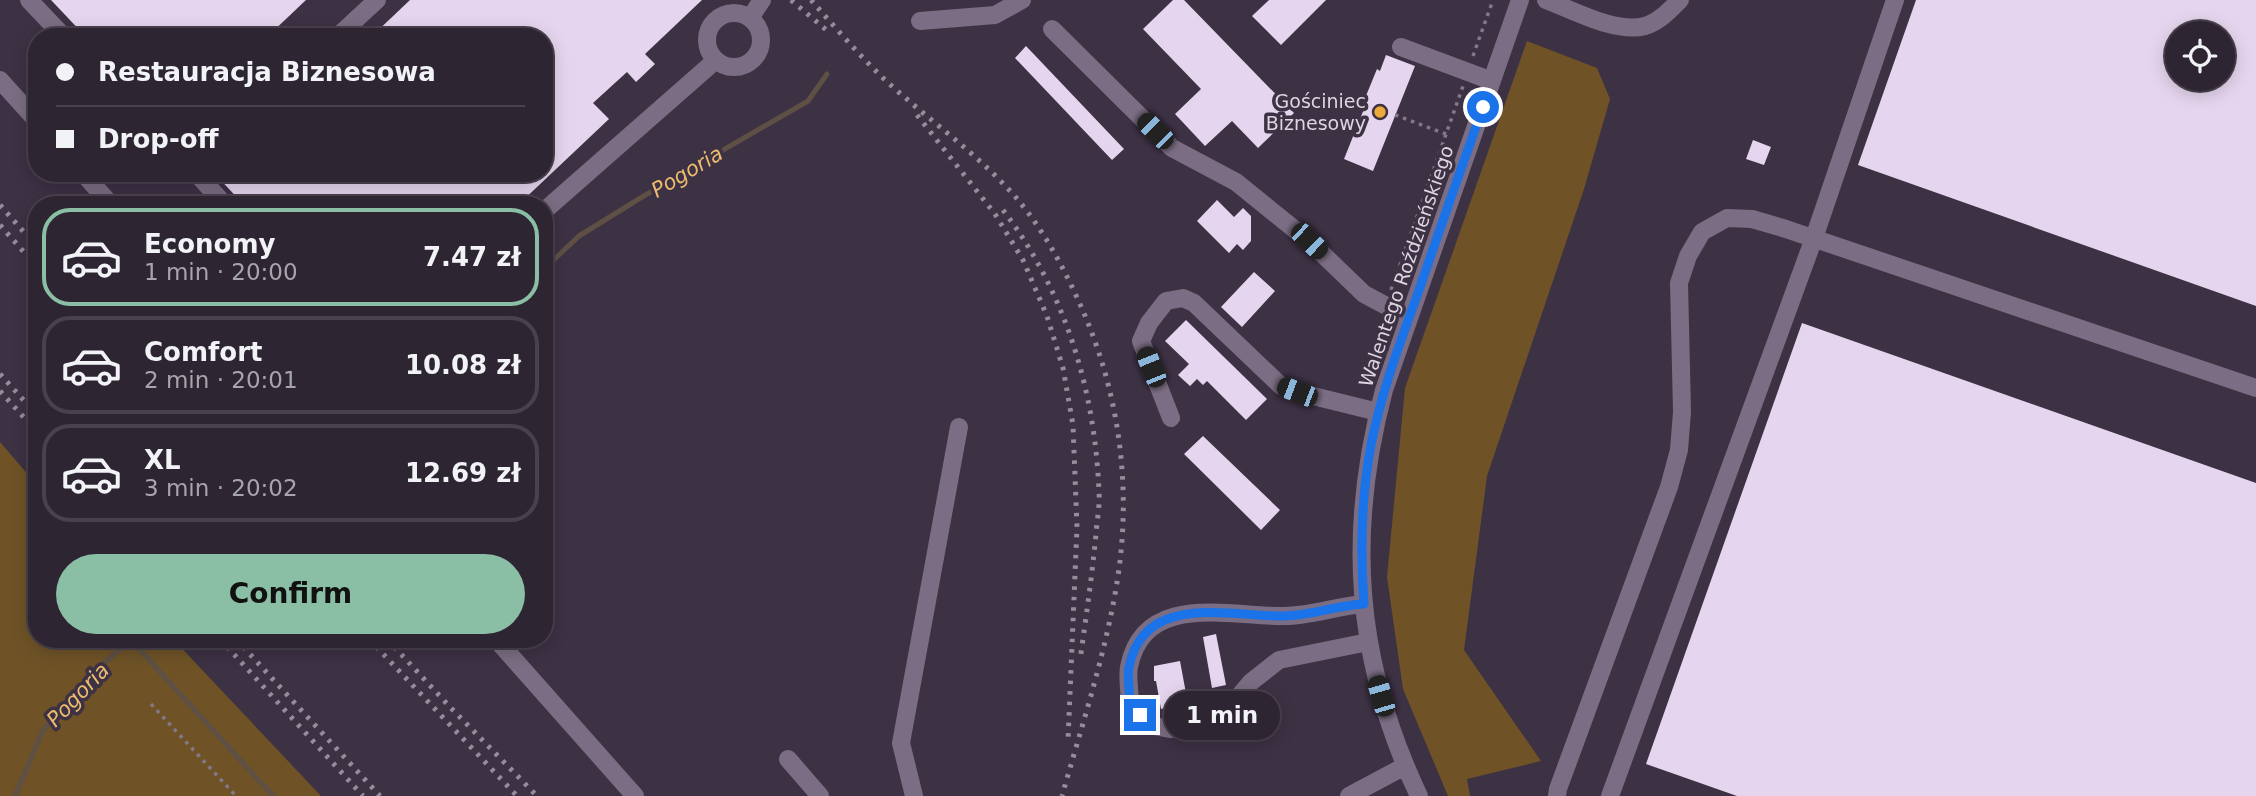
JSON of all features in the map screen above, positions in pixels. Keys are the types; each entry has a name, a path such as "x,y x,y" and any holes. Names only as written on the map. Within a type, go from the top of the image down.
{"street":[{"path":"29,0 55,28"},
{"path":"347,28 377,0"},
{"path":"750,18 762,0"},
{"path":"920,21 995,15 1022,0"},
{"name":"Walentego Roździeńskiego","path":"1419,796 1385,710 1368,642 1361,556 1363,500 1378,412 1520,0"},
{"path":"1546,0 1609,24 1626,27 1645,26 1680,0"},
{"path":"1610,796 1814,238 1895,0"},
{"path":"726,14 750,18 756,25 761,41 755,57 740,66 732,67 716,61 710,54 707,38 713,23 726,14"},
{"path":"1052,29 1172,148 1236,182 1309,241 1364,294 1409,318"},
{"path":"1401,47 1492,81"},
{"path":"553,203 716,61"},
{"path":"0,80 28,111"},
{"path":"91,182 103,196"},
{"path":"204,182 217,196"},
{"path":"1558,796 1558,789 1669,486 1679,450 1682,412 1679,283 1688,256 1702,232 1727,218 1752,219 2256,388"},
{"path":"1171,418 1141,341 1149,323 1166,301 1183,298 1194,303 1281,386 1378,412"},
{"path":"914,796 901,743 960,427"},
{"path":"1364,604 1286,616 1204,611 1171,617 1146,631 1137,647 1129,668 1130,705 1149,725 1170,729 1197,725 1229,708 1251,682 1279,660 1368,642"},
{"path":"504,648 635,796"},
{"path":"788,760 820,796"},
{"path":"1349,796 1405,766"}],"path":[{"path":"1395,116 1446,134"},
{"path":"151,704 236,796"}],"shaded area":[{"path":"1527,41 1597,68 1610,99 1584,189 1487,476 1464,650 1541,761 1467,779 1470,796 1448,796 1403,689 1387,577 1405,388"},
{"path":"0,442 28,475 28,648 181,648 321,796 0,796"}],"building":[{"path":"51,0 306,0 276,28 77,28"},
{"path":"410,0 702,0 645,54 655,64 636,82 627,72 593,103 609,119 553,172 553,28 380,28"},
{"path":"1173,0 1184,0 1294,113 1258,148 1232,121 1205,146 1175,114 1201,89 1143,29"},
{"path":"1269,0 1326,0 1281,45 1252,16"},
{"path":"1916,0 2256,0 2256,306 1858,165"},
{"path":"1026,46 1124,149 1112,160 1015,58"},
{"name":"Gościniec Biznesowy","path":"1386,55 1415,66 1373,171 1344,159 1364,109 1361,108 1377,69 1380,71"},
{"path":"1753,140 1771,147 1764,165 1746,159"},
{"path":"222,182 542,182 528,196 236,196"},
{"path":"1217,200 1234,217 1243,208 1251,216 1251,241 1243,250 1237,244 1229,253 1197,221"},
{"path":"1254,272 1275,291 1242,327 1221,307"},
{"path":"1186,320 1267,399 1246,420 1207,381 1203,385 1197,379 1190,386 1178,375 1189,364 1165,341"},
{"path":"1802,323 2256,483 2256,796 1737,796 1646,764"},
{"path":"1203,436 1280,510 1261,530 1184,454"},
{"path":"1216,634 1226,685 1212,688 1203,637"},
{"path":"1180,661 1188,704 1161,709 1154,681 1154,666"}],"waterway":[{"name":"Pogoria","path":"553,261 579,236 808,101 827,74"},
{"name":"Pogoria","path":"15,796 43,730 106,661 122,648"},
{"path":"138,648 273,796"}],"railway":[{"path":"791,0 831,34"},
{"path":"811,0 883,78 982,163 1023,206 1042,232 1065,274 1079,302 1104,368 1122,471 1122,541 1107,631 1062,796"},
{"path":"917,115 995,214 1023,260 1047,316 1063,368 1073,425 1077,527 1068,741"},
{"path":"0,205 28,237"},
{"path":"1003,210 1025,241 1060,308 1073,343 1091,416 1099,503 1080,660"},
{"path":"0,225 28,257"},
{"path":"0,374 28,405"},
{"path":"0,391 28,422"},
{"path":"228,648 363,796"},
{"path":"244,648 380,796"},
{"path":"377,648 517,796"},
{"path":"395,648 537,796"}],"place":[{"name":"Gościniec Biznesowy","path":"1380,112"}],"route":[{"path":"1140,715 1130,705 1129,668 1146,631 1171,617 1204,611 1286,616 1364,604 1361,556 1363,500 1378,412 1483,107"}]}
